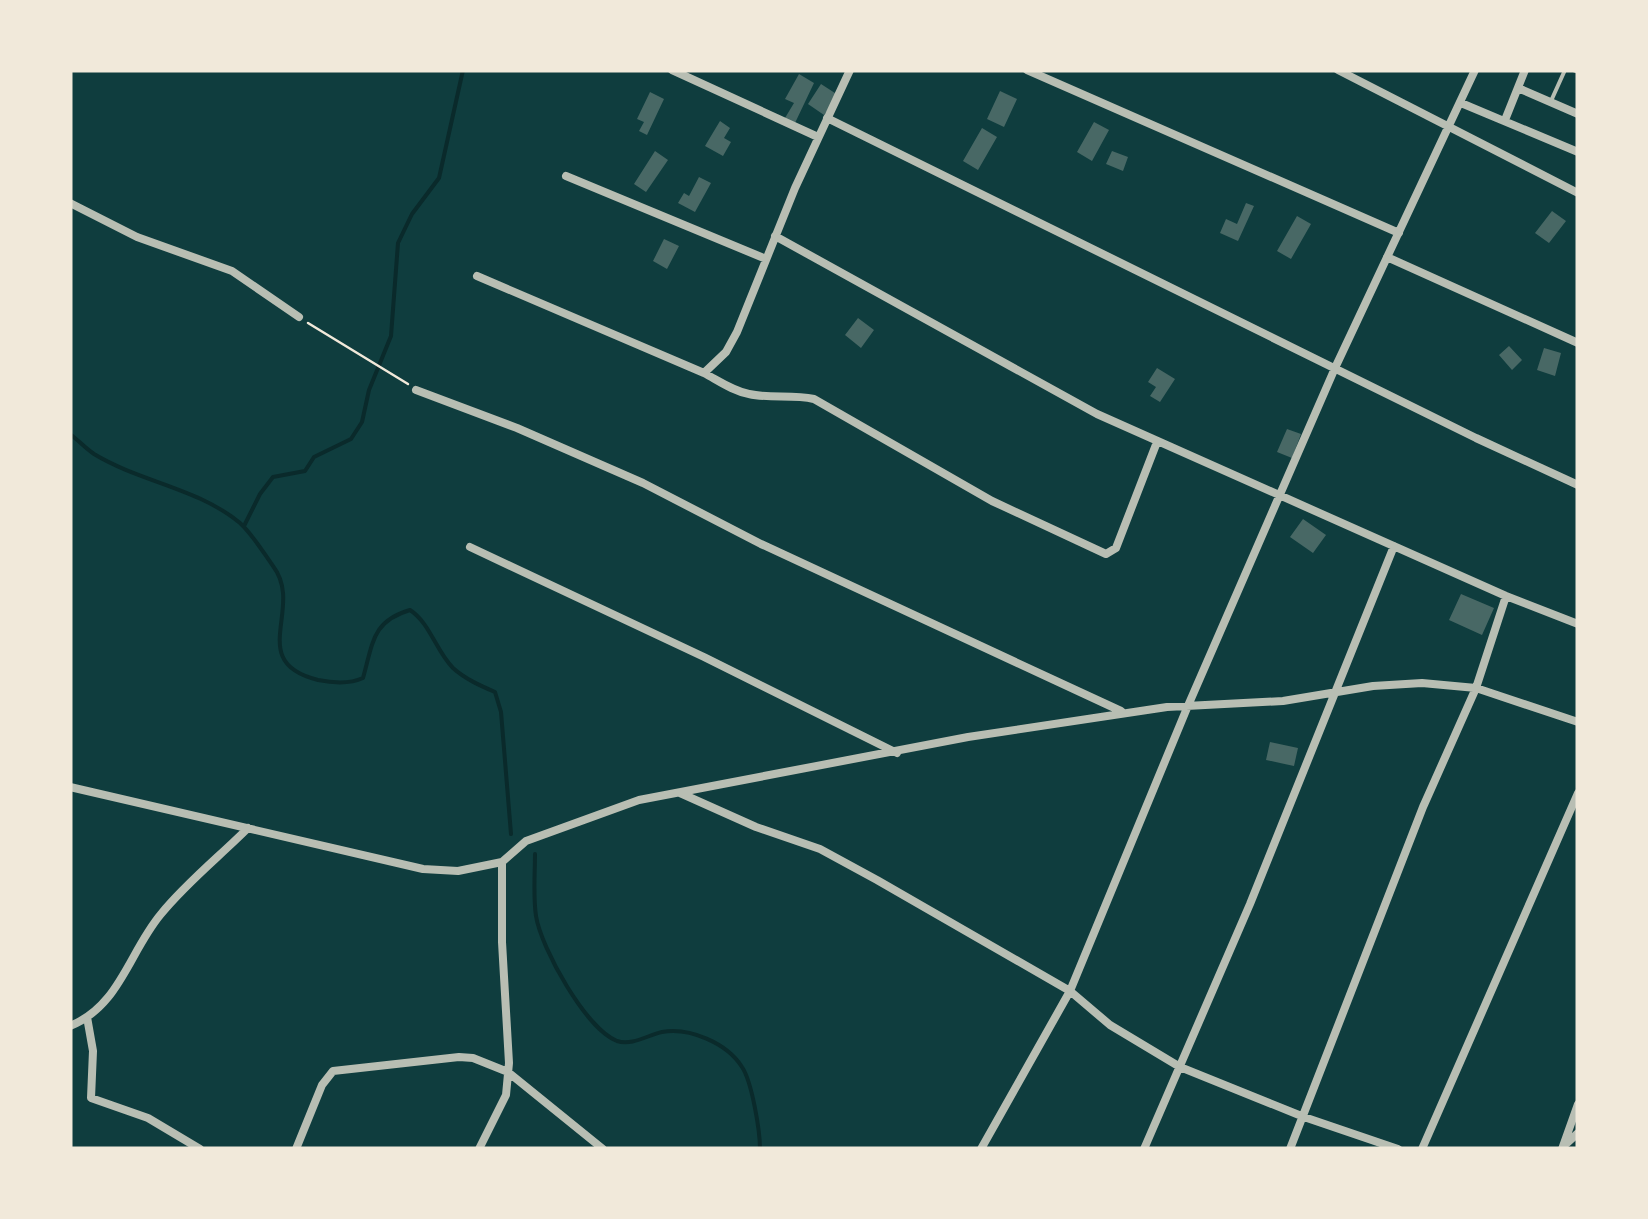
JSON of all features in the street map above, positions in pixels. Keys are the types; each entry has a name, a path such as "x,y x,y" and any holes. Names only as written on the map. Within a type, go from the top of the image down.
{"street":[{"path":"672,70 818,137"},
{"path":"704,373 718,362 732,341 850,70"},
{"path":"1027,70 1398,233"},
{"path":"1338,70 1578,193"},
{"path":"981,1149 1070,991 1279,494 1475,70"},
{"path":"1505,120 1526,70"},
{"path":"1518,88 1578,114"},
{"path":"1460,103 1578,152"},
{"path":"827,118 1578,486"},
{"path":"566,176 766,259"},
{"path":"70,203 137,237 232,271 299,317"},
{"path":"775,236 1098,414 1506,596 1578,624"},
{"path":"1387,257 1578,342"},
{"path":"477,276 752,395 795,395 814,400 992,501 1106,554 1116,548 1157,442"},
{"path":"416,390 643,483 761,544 1124,713"},
{"path":"1144,1149 1250,904 1394,546"},
{"path":"470,547 897,753"},
{"path":"1290,1149 1424,807 1476,688 1506,596"},
{"path":"70,787 423,869 458,871 502,862 526,841 603,810 968,737 1124,713 1283,701 1373,686 1422,683 1476,688 1578,722"},
{"path":"680,792 820,849 1070,991 1110,1025 1180,1067 1304,1117 1398,1149"},
{"path":"1422,1149 1578,792"},
{"path":"70,1026 88,1017 118,986 162,912 248,828"},
{"path":"479,1149 506,1095 508,1072 502,862"},
{"path":"88,1017 93,1051 91,1098 148,1118 200,1149"},
{"path":"296,1149 322,1086 333,1071 465,1057 508,1072 603,1149"},
{"path":"1563,1148 1578,1104"},
{"path":"1563,1148 1578,1132"}],"lane":[{"path":"1551,101 1564,70"}],"path":[{"path":"299,317 416,390"}],"building":[{"path":"799,74 814,83 795,123 785,118 794,103 785,99"},
{"path":"821,84 838,95 824,115 808,104"},
{"path":"1000,91 1017,99 1004,127 987,119"},
{"path":"650,92 664,99 647,135 639,131 644,122 637,119"},
{"path":"720,121 730,128 724,138 731,142 723,156 705,146"},
{"path":"1094,122 1109,130 1092,161 1077,152"},
{"path":"982,128 997,137 978,170 963,161"},
{"path":"655,151 668,160 646,192 634,184"},
{"path":"1112,151 1128,157 1123,171 1106,164"},
{"path":"699,177 711,183 695,212 678,203 684,193 689,196"},
{"path":"1246,203 1254,206 1238,241 1220,233 1226,219 1237,224"},
{"path":"1552,211 1566,221 1549,243 1535,233"},
{"path":"1297,216 1311,224 1291,259 1277,251"},
{"path":"664,239 679,246 667,269 653,261"},
{"path":"858,318 874,330 861,348 845,335"},
{"path":"1509,346 1522,360 1512,370 1499,355"},
{"path":"1544,348 1561,353 1555,376 1537,370"},
{"path":"1157,368 1175,379 1160,402 1150,396 1156,387 1148,382"},
{"path":"1287,429 1301,434 1292,458 1277,452"},
{"path":"1303,519 1326,535 1313,553 1290,537"},
{"path":"1461,594 1494,608 1482,635 1449,620"},
{"path":"1270,742 1298,748 1294,766 1266,760"}],"waterway":[{"path":"244,526 273,477 305,471 314,457 351,439 362,422 369,390 391,336 398,243 412,214 439,178 463,70"},
{"path":"70,434 112,464 206,501 245,528 281,582 280,647 296,672 330,682 363,678 381,627 410,610 417,616 453,668 495,692 501,712 511,834"},
{"path":"535,854 535,901 540,930 579,1005 617,1041 673,1031 706,1039 727,1051 742,1067 749,1084 760,1149"}]}
